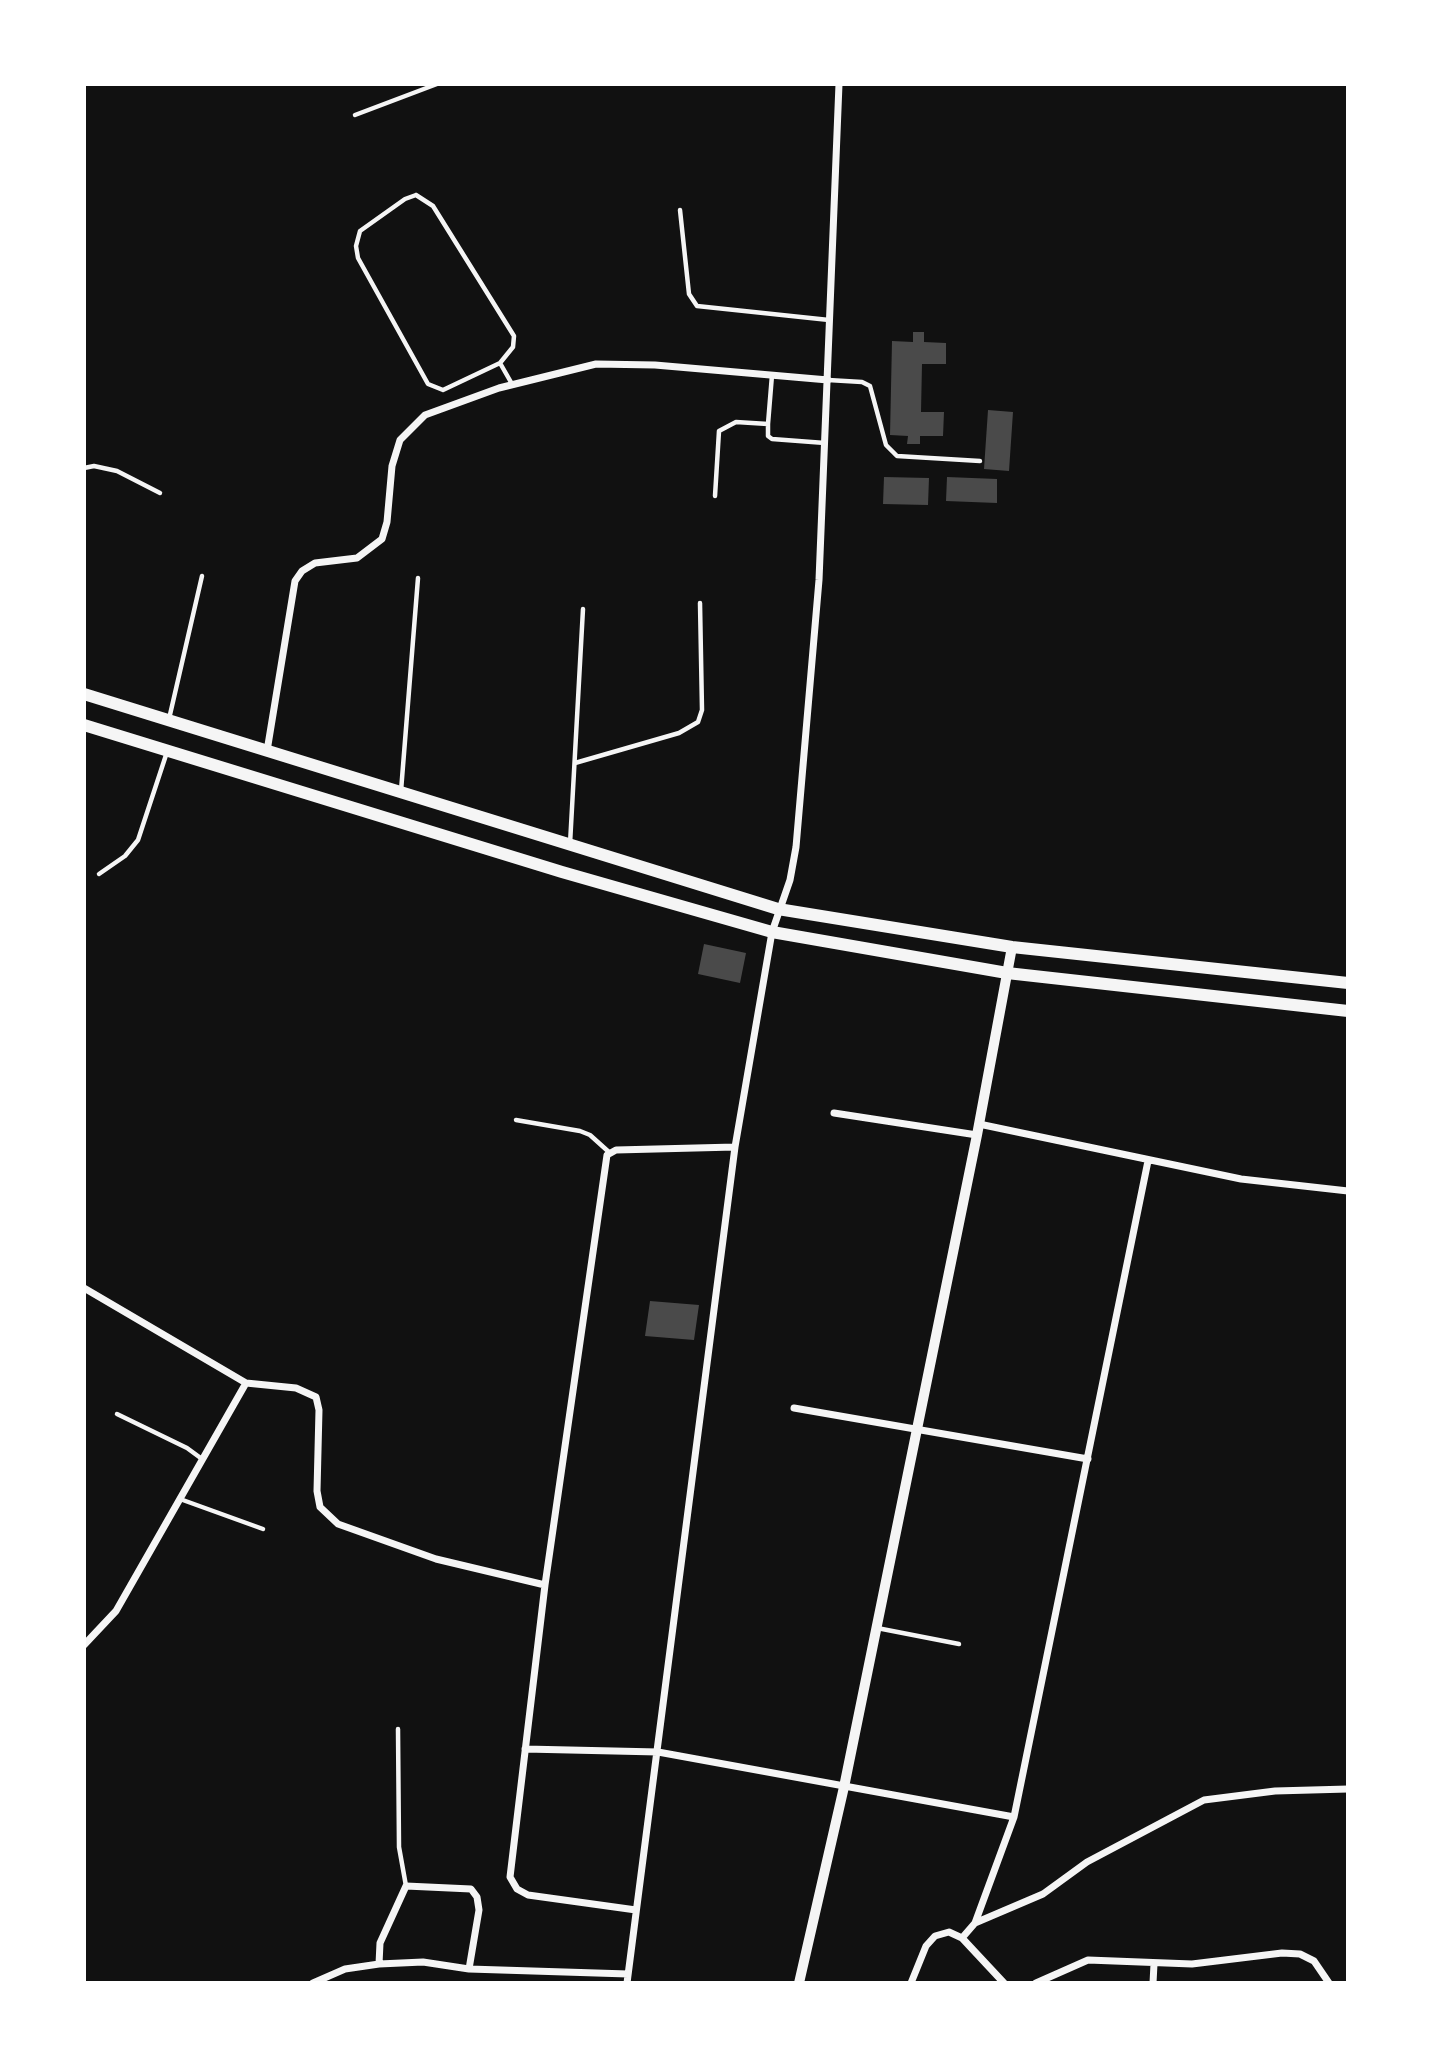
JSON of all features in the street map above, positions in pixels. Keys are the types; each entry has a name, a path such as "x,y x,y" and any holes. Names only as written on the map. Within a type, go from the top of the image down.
{"main road":[{"path":"84,694 778,909 1012,947 1348,983"},
{"path":"84,725 772,932 1007,973 1348,1011"}],"street":[{"path":"627,1983 735,1147 772,932 790,880 794,858 806,756 826,443 839,84"},
{"path":"267,751 295,581 302,571 315,563 357,558 382,539 387,522 392,466 400,440 425,415 512,384 577,367 609,363 828,380"},
{"path":"799,1983 844,1787 978,1130 1012,947"},
{"path":"834,1112 978,1130 1278,1186 1348,1191"},
{"path":"636,1910 528,1895 517,1889 510,1877 545,1586 606,1160 610,1153 616,1150 735,1147"},
{"path":"962,1938 975,1923 1014,1817 1148,1161"},
{"path":"84,1288 246,1383 296,1388 316,1397 319,1410 317,1491 320,1507 338,1524 436,1559 545,1586"},
{"path":"84,1646 116,1611 246,1383"},
{"path":"794,1408 1088,1459"},
{"path":"525,1749 658,1752 1014,1817"},
{"path":"975,1923 1043,1894 1087,1862 1204,1800 1275,1791 1348,1789"},
{"path":"379,1964 380,1943 407,1886 471,1889 477,1898 478,1910 469,1969"},
{"path":"911,1983 926,1946 935,1936 949,1932 962,1938 1004,1983"},
{"path":"1036,1983 1088,1961 1112,1959 1154,1964 1300,1954 1314,1961 1329,1983"},
{"path":"313,1983 345,1969 423,1962 469,1969 628,1974"},
{"path":"1153,1983 1154,1964"}],"lane":[{"path":"355,115 437,84"},
{"path":"420,196 433,206 513,336 513,347 500,363 452,388 431,387 358,258 356,239 360,232 409,197 420,196"},
{"path":"680,211 689,294 697,306 830,320"},
{"path":"500,363 512,384"},
{"path":"772,375 768,436 772,439 826,443"},
{"path":"828,380 862,382 870,386 887,446 897,456 980,461"},
{"path":"715,496 719,430 736,422 768,424"},
{"path":"84,468 94,466 117,471 160,493"},
{"path":"169,720 202,576"},
{"path":"401,791 418,578"},
{"path":"575,763 679,733 698,722 702,710 700,603"},
{"path":"569,845 583,609"},
{"path":"99,874 125,856 138,840 167,752"},
{"path":"516,1120 580,1131 610,1153"},
{"path":"117,1414 175,1441 202,1460"},
{"path":"180,1499 263,1529"},
{"path":"876,1628 959,1644"},
{"path":"398,1729 399,1847 407,1886"}],"building":[{"path":"913,332 924,332 924,342 946,343 946,364 922,364 921,412 944,412 943,436 920,436 920,444 907,444 908,436 890,435 892,341 913,342"},
{"path":"988,410 1013,412 1009,471 984,469"},
{"path":"884,477 929,478 928,505 883,504"},
{"path":"947,477 997,479 997,503 946,501"},
{"path":"704,944 746,953 740,983 698,974"},
{"path":"650,1301 699,1305 694,1340 645,1336"}]}
